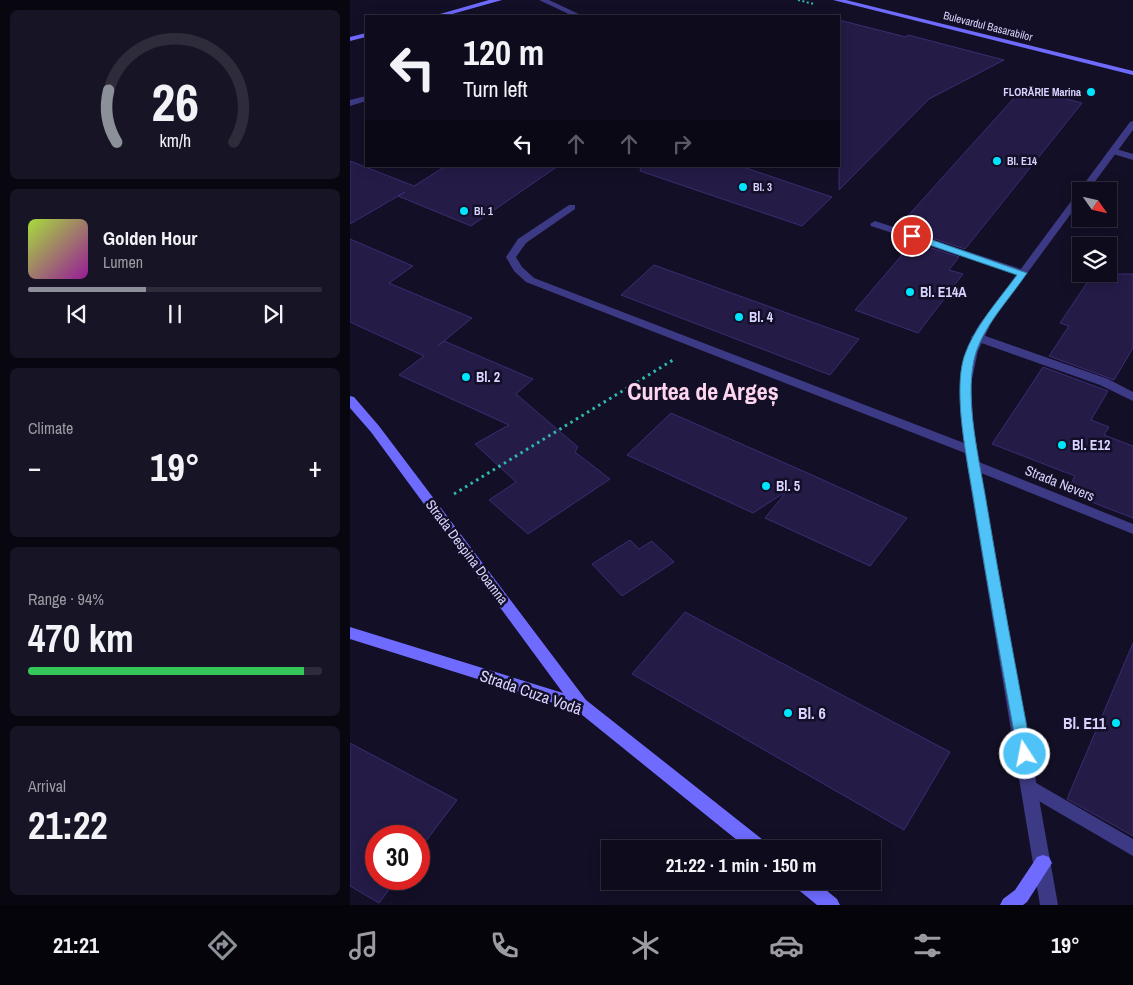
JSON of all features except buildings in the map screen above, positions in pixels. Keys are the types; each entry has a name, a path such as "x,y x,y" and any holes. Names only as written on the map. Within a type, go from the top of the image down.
{"street":[{"path":"441,15 498,0"},
{"path":"543,0 577,15"},
{"name":"Bulevardul Basarabilor","path":"837,0 1133,73"},
{"path":"350,39 365,35"},
{"path":"350,103 365,98"},
{"path":"1090,182 1133,124"},
{"path":"1113,151 1133,157"},
{"name":"Strada Nevers","path":"572,207 522,241 511,257 518,269 530,280 974,458 1133,528"},
{"path":"1049,905 1031,788 997,605 974,458 965,384 969,359 977,337 1072,207"},
{"path":"875,224 1023,273"},
{"path":"977,337 1104,382 1133,397"},
{"name":"Strada Despina Doamna","path":"350,400 375,429 434,506 581,705"},
{"name":"Strada Cuza Vodă","path":"350,633 581,705 749,840"},
{"path":"1031,788 1133,848"},
{"path":"1009,905 1021,896 1043,862"},
{"path":"812,890 830,905"}],"path":[{"path":"434,506 698,346"}],"place":[{"name":"FLORĂRIE Marina","path":"1091,92"},
{"name":"Bl. E14","path":"997,161"},
{"name":"Bl. 3","path":"743,187"},
{"name":"Bl. 1","path":"464,211"},
{"name":"Bl. E14A","path":"910,292"},
{"name":"Bl. 4","path":"739,317"},
{"name":"Bl. 2","path":"466,377"},
{"name":"Bl. E12","path":"1062,445"},
{"name":"Bl. 5","path":"766,486"},
{"name":"Bl. 6","path":"788,713"},
{"name":"Bl. E11","path":"1116,723"}],"district":[{"name":"Curtea de Argeș","path":"703,392"}],"route":[{"path":"912,236 1023,273 987,320 977,337 969,359 965,384 972,452 997,605 1025,754"}]}
